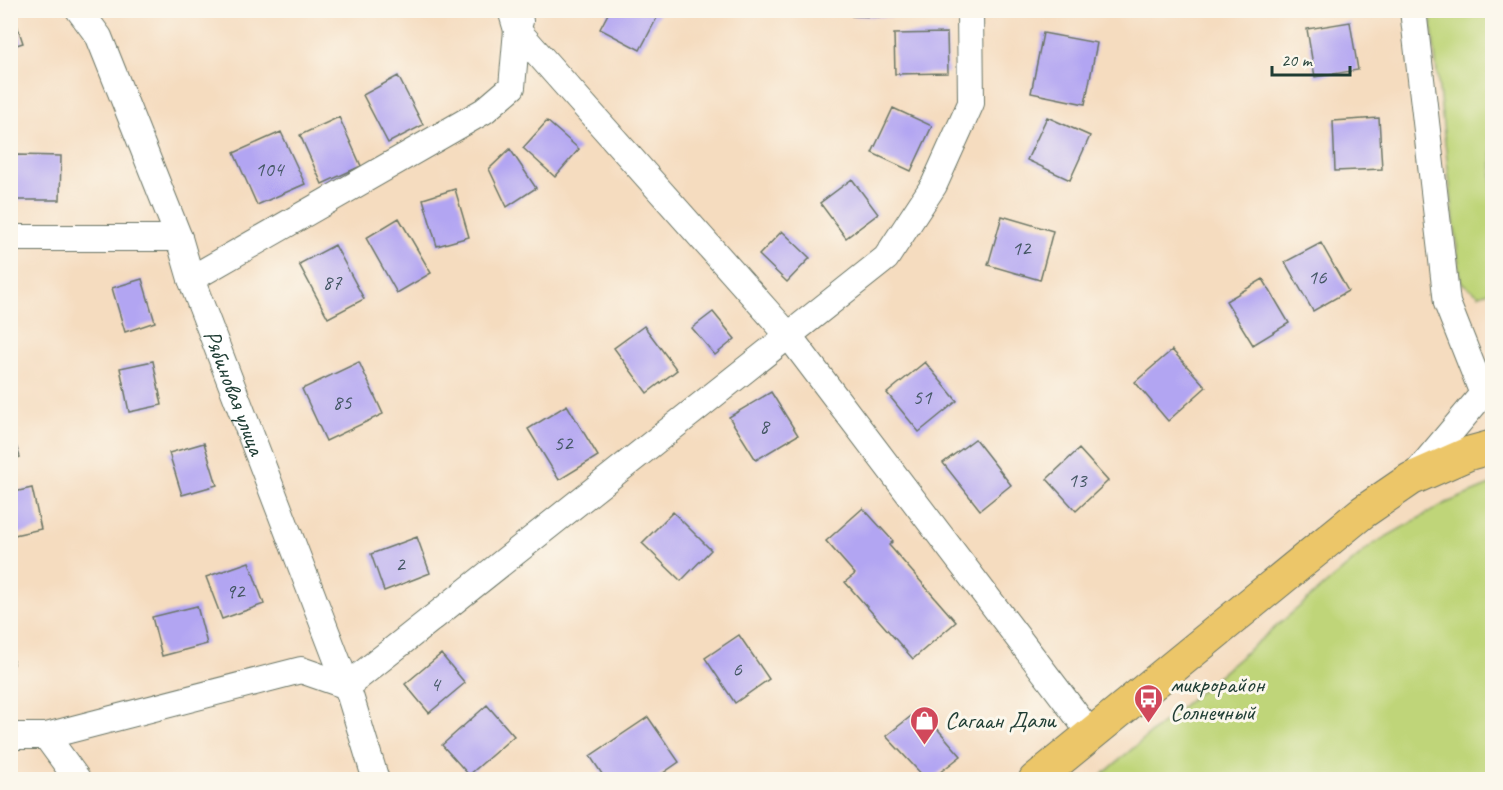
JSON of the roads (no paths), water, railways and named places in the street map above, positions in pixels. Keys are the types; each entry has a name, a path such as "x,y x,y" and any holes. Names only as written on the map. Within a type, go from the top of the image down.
{"main road":[{"path":"1035,780 1363,512 1411,479 1470,453 1492,447"}],"street":[{"name":"Рябиновая улица","path":"79,10 99,37 179,238 191,279 347,686 376,780"},
{"path":"10,736 46,736 301,670 347,686 886,258 934,184 971,103 970,10"},
{"path":"1411,479 1488,388 1447,303 1413,10"},
{"path":"517,17 789,336 1091,734"},
{"path":"191,279 484,111 512,87 517,17"},
{"path":"10,238 179,238"},
{"path":"46,736 78,780"}],"place":[{"name":"микрорайон Солнечный","path":"1149,724"},
{"name":"Сагаан Дали","path":"924,746"}]}
